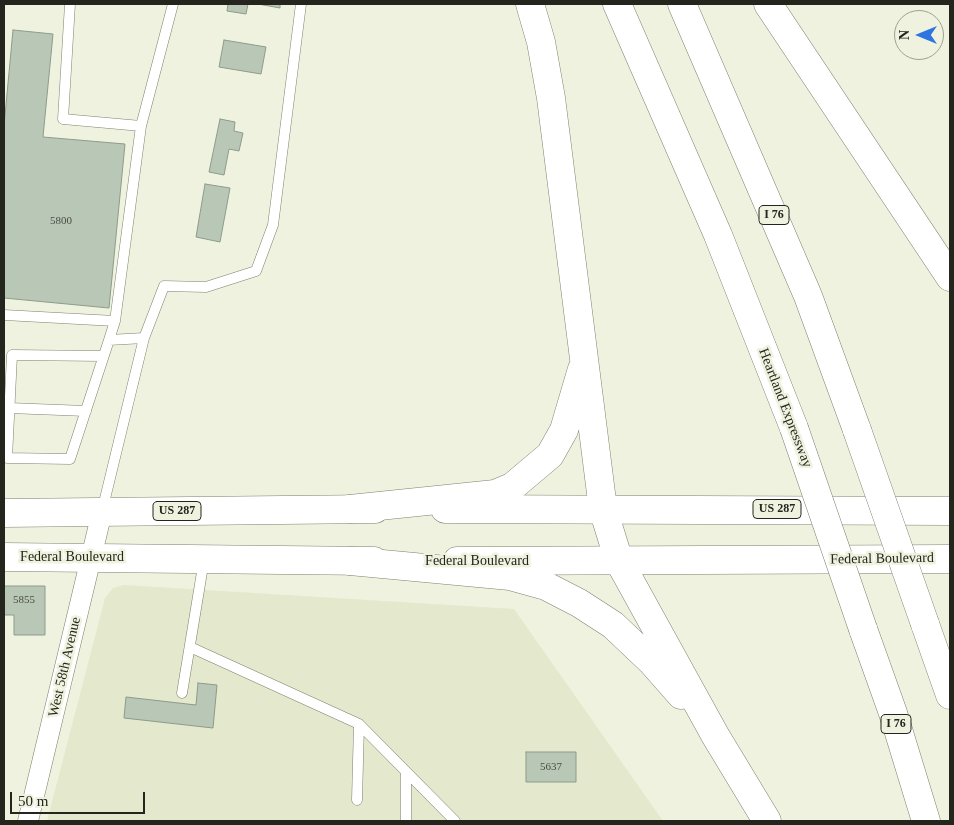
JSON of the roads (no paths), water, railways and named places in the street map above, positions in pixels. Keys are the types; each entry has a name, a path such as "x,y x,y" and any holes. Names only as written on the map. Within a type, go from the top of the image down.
{"main road":[{"path":"530,4 541,42 551,98 586,358 603,509 619,561 715,735 767,821"},
{"name":"Heartland Expressway","path":"617,4 718,235 794,428 893,713 926,821"},
{"name":"I 76","path":"682,4 804,287 857,430 950,695"},
{"path":"768,4 950,277"},
{"path":"350,509 495,494 512,486 550,455 564,430 586,358"},
{"name":"US 287","path":"4,513 350,509 950,511"},
{"name":"Federal Boulevard","path":"4,557 350,561 950,559"},
{"path":"350,561 510,576 546,586 579,603 628,638 715,735"}],"street":[{"name":"West 58th Avenue","path":"28,821 102,512"}],"lane":[{"path":"70,4 63,119 141,126"},
{"path":"103,356 12,355 7,458 70,458 115,321 141,126 173,4"},
{"path":"102,512 144,338 164,286 206,287 256,271 273,226 301,4"},
{"path":"4,315 115,321"},
{"path":"109,340 144,338"},
{"path":"9,408 86,410"},
{"path":"182,693 204,559"},
{"path":"190,647 359,724 455,821"},
{"path":"357,800 359,724"},
{"path":"406,773 406,821"}]}
